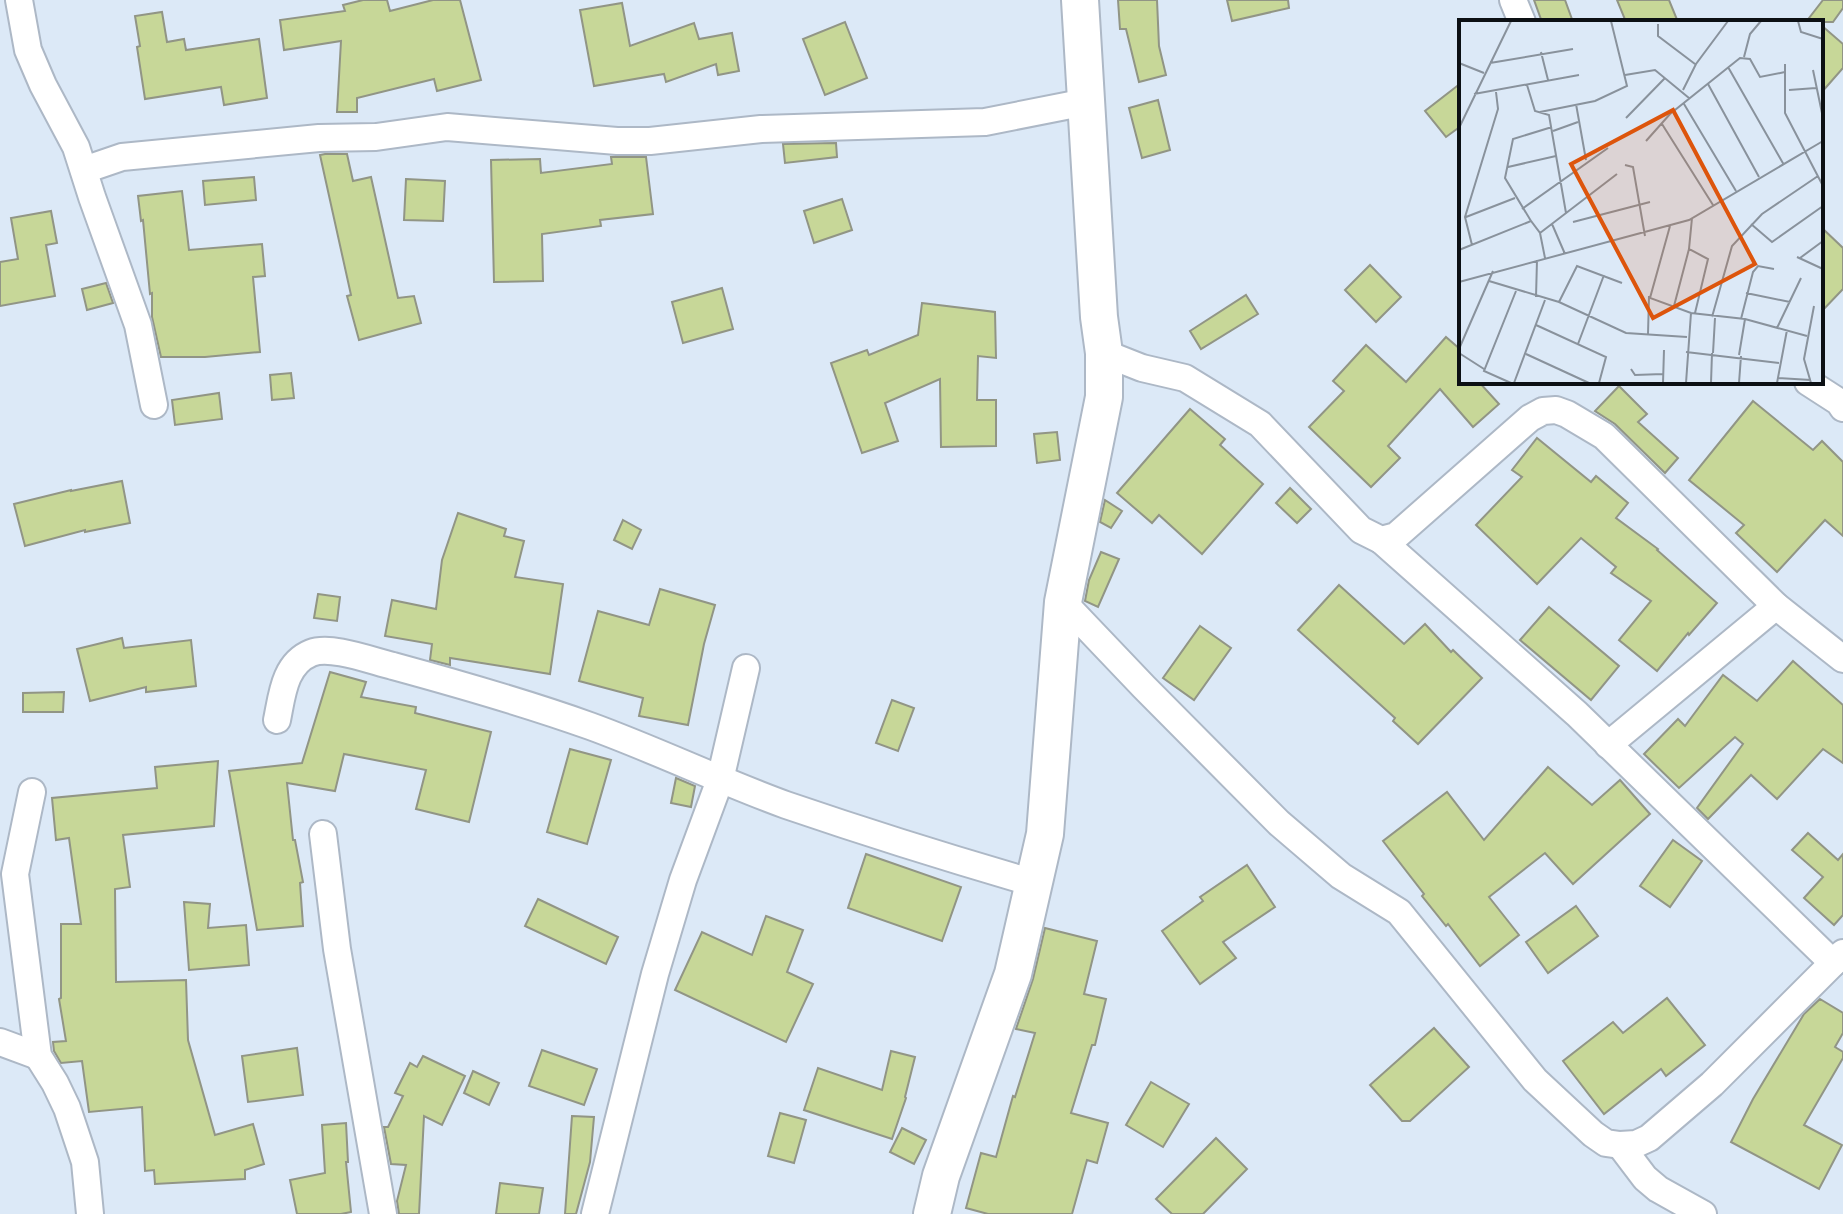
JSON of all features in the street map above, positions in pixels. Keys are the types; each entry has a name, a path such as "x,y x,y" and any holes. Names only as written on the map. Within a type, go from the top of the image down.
{"street":[{"path":"19,0 28,50 76,147 138,325 154,405"},
{"path":"932,1214 941,1176 1013,974 1045,834 1063,602 1104,397 1104,353 1099,317 1080,0"},
{"path":"1513,0 1521,20"},
{"path":"84,170 122,157 319,138 376,137 447,127 650,141 761,129 985,122 1086,102"},
{"path":"1063,602 1279,823 1341,876 1399,912 1535,1080 1606,1143 1636,1144 1649,1138 1712,1084 1838,958 1577,714 1381,540 1361,530 1260,424 1185,378 1142,368 1104,353"},
{"path":"1811,384 1843,408"},
{"path":"1381,540 1396,536 1530,418 1543,411 1556,410 1604,436 1776,606 1843,659"},
{"path":"1608,745 1776,606"},
{"path":"277,720 285,682 293,666 311,653 337,651 591,726 720,780 928,853 1034,883"},
{"path":"595,1214 655,974 683,880 720,780 746,668"},
{"path":"32,792 15,874 38,1056 67,1108 85,1162 90,1214"},
{"path":"323,834 337,949 383,1214"},
{"path":"0,1042 38,1056"},
{"path":"1620,1145 1645,1178 1658,1189 1703,1214"}],"building":[{"path":"363,0 387,0 390,11 433,0 460,0 481,80 437,91 434,79 357,98 357,112 337,112 341,41 284,50 280,20 345,11 343,5"},
{"path":"1118,0 1157,0 1159,46 1166,75 1139,82 1126,29 1120,29"},
{"path":"1227,0 1288,0 1289,8 1232,21"},
{"path":"1534,0 1565,0 1572,20 1541,20"},
{"path":"1617,0 1669,0 1677,20 1625,20"},
{"path":"1823,0 1843,0 1843,8 1833,22 1808,20"},
{"path":"622,3 630,46 694,23 699,39 732,33 739,71 718,75 716,64 666,82 664,74 594,86 580,10"},
{"path":"162,12 167,42 184,39 186,50 259,39 267,98 224,105 221,87 145,99 135,16"},
{"path":"845,22 867,78 825,95 803,39"},
{"path":"1823,27 1843,44 1843,68 1823,91"},
{"path":"1459,85 1459,127 1446,137 1425,111"},
{"path":"1158,100 1170,150 1142,158 1129,108"},
{"path":"836,143 837,157 785,163 783,144"},
{"path":"347,154 353,181 371,177 398,298 414,296 421,323 359,340 347,296 351,295 320,155"},
{"path":"611,157 646,157 653,214 600,220 601,226 542,234 543,281 494,282 491,160 540,159 541,173 612,164"},
{"path":"254,177 256,200 205,205 203,181"},
{"path":"406,179 445,181 443,221 404,220"},
{"path":"182,191 189,250 262,244 265,276 253,277 260,352 161,357 152,317 152,293 138,196"},
{"path":"842,199 852,230 814,243 804,211"},
{"path":"51,211 57,243 46,245 55,296 0,306 0,262 18,259 11,218"},
{"path":"1823,229 1843,248 1843,289 1823,310"},
{"path":"1370,265 1401,297 1376,322 1345,290"},
{"path":"106,283 113,303 87,310 82,289"},
{"path":"722,288 733,329 683,343 672,302"},
{"path":"1246,295 1258,314 1201,349 1190,331"},
{"path":"922,303 995,312 996,358 978,356 977,400 996,400 996,446 941,447 940,379 885,403 898,441 862,453 831,363 867,350 869,355 918,335"},
{"path":"1446,337 1459,348 1459,384 1481,384 1499,404 1473,427 1440,389 1388,446 1400,458 1371,487 1309,427 1344,391 1333,381 1366,345 1406,382"},
{"path":"291,373 294,398 272,400 270,375"},
{"path":"1619,386 1647,414 1638,422 1678,458 1665,473 1615,424 1595,411"},
{"path":"219,393 222,419 175,425 172,400"},
{"path":"1753,401 1813,450 1822,441 1843,462 1843,536 1825,520 1777,572 1736,533 1744,525 1689,480"},
{"path":"1190,409 1225,439 1220,445 1263,484 1202,554 1159,515 1152,523 1117,493"},
{"path":"1057,432 1060,460 1037,463 1034,434"},
{"path":"1537,438 1591,482 1596,476 1628,503 1616,518 1658,549 1717,603 1657,671 1619,640 1651,601 1611,573 1616,567 1581,538 1537,584 1476,525 1522,477 1512,470"},
{"path":"122,481 130,523 85,530 25,546 14,504"},
{"path":"1290,488 1311,509 1297,523 1276,503"},
{"path":"1105,500 1122,511 1111,528 1100,522"},
{"path":"458,513 506,529 504,536 524,541 515,577 563,584 550,674 450,658 450,665 430,660 432,644 385,636 392,600 436,609 442,560"},
{"path":"623,520 641,530 632,549 614,540"},
{"path":"1101,552 1119,559 1098,607 1085,601 1089,580"},
{"path":"1339,585 1404,644 1425,624 1451,652 1453,650 1482,678 1418,744 1393,721 1395,718 1298,630"},
{"path":"660,589 715,605 688,725 639,716 643,698 579,681 598,611 649,625"},
{"path":"318,594 340,597 337,621 314,618"},
{"path":"1549,607 1619,666 1591,700 1520,640"},
{"path":"1200,626 1231,648 1194,700 1163,678"},
{"path":"122,638 124,648 191,640 196,686 146,692 146,687 90,701 77,649"},
{"path":"1793,661 1843,705 1843,763 1823,749 1777,799 1751,775 1708,819 1697,808 1743,744 1735,737 1679,788 1644,754 1678,719 1685,726 1723,675 1757,701"},
{"path":"330,672 366,682 361,697 416,707 415,713 491,732 469,822 416,809 426,770 344,754 335,791 287,783 293,840 303,882 300,883 303,926 257,930 229,771 302,763"},
{"path":"64,692 63,712 23,712 23,693"},
{"path":"892,700 914,708 898,751 876,743"},
{"path":"570,749 611,760 587,844 547,832"},
{"path":"218,761 214,826 123,835 130,887 115,889 116,982 186,980 188,1040 215,1135 253,1124 264,1164 245,1170 245,1179 155,1184 154,1170 145,1171 142,1107 89,1112 82,1061 61,1063 54,1051 53,1042 66,1041 59,999 61,924 81,924 69,838 56,840 52,798 157,788 155,767"},
{"path":"1548,767 1592,805 1620,780 1650,814 1573,884 1545,853 1489,897 1519,935 1480,966 1422,896 1424,894 1383,841 1447,792 1484,840"},
{"path":"676,778 695,786 691,807 671,803"},
{"path":"1808,833 1838,860 1843,854 1843,915 1834,925 1804,898 1823,877 1792,850"},
{"path":"1673,840 1702,861 1670,907 1640,886"},
{"path":"866,854 961,887 942,941 848,908"},
{"path":"1247,865 1275,907 1223,942 1236,958 1200,984 1162,931 1203,901 1200,897"},
{"path":"538,899 618,937 606,964 525,926"},
{"path":"184,902 210,904 208,928 246,925 249,965 189,970"},
{"path":"1576,906 1598,936 1548,973 1526,942"},
{"path":"766,916 803,930 787,972 813,984 786,1042 675,990 702,932 752,955"},
{"path":"1045,928 1097,941 1084,994 1106,999 1095,1045 1092,1045 1071,1113 1108,1123 1097,1163 1087,1160 1072,1214 988,1214 966,1208 981,1153 996,1157 1035,1033 1016,1029 1033,979"},
{"path":"1667,998 1705,1045 1666,1076 1661,1069 1604,1114 1563,1061 1613,1022 1623,1033"},
{"path":"1820,999 1843,1013 1843,1033 1835,1047 1843,1052 1843,1058 1804,1125 1842,1145 1819,1189 1731,1142 1804,1014"},
{"path":"1434,1028 1469,1067 1410,1121 1402,1121 1370,1085"},
{"path":"297,1048 303,1095 248,1102 242,1056"},
{"path":"542,1050 597,1069 584,1105 529,1086"},
{"path":"891,1051 915,1057 906,1098 892,1139 804,1110 818,1068 882,1090"},
{"path":"423,1056 465,1076 442,1125 424,1116 419,1214 399,1214 397,1201 406,1165 391,1164 384,1127 388,1127 403,1096 395,1093 410,1063 417,1067"},
{"path":"473,1071 499,1083 489,1105 464,1093"},
{"path":"1151,1082 1189,1104 1163,1147 1126,1125"},
{"path":"780,1113 806,1120 794,1163 768,1156"},
{"path":"572,1116 594,1117 590,1162 576,1214 565,1214"},
{"path":"346,1123 351,1212 297,1214 290,1180 325,1173 322,1125"},
{"path":"902,1128 926,1140 914,1164 890,1152"},
{"path":"1216,1138 1247,1169 1203,1214 1172,1214 1156,1199"},
{"path":"500,1183 543,1188 539,1214 496,1214"}]}
